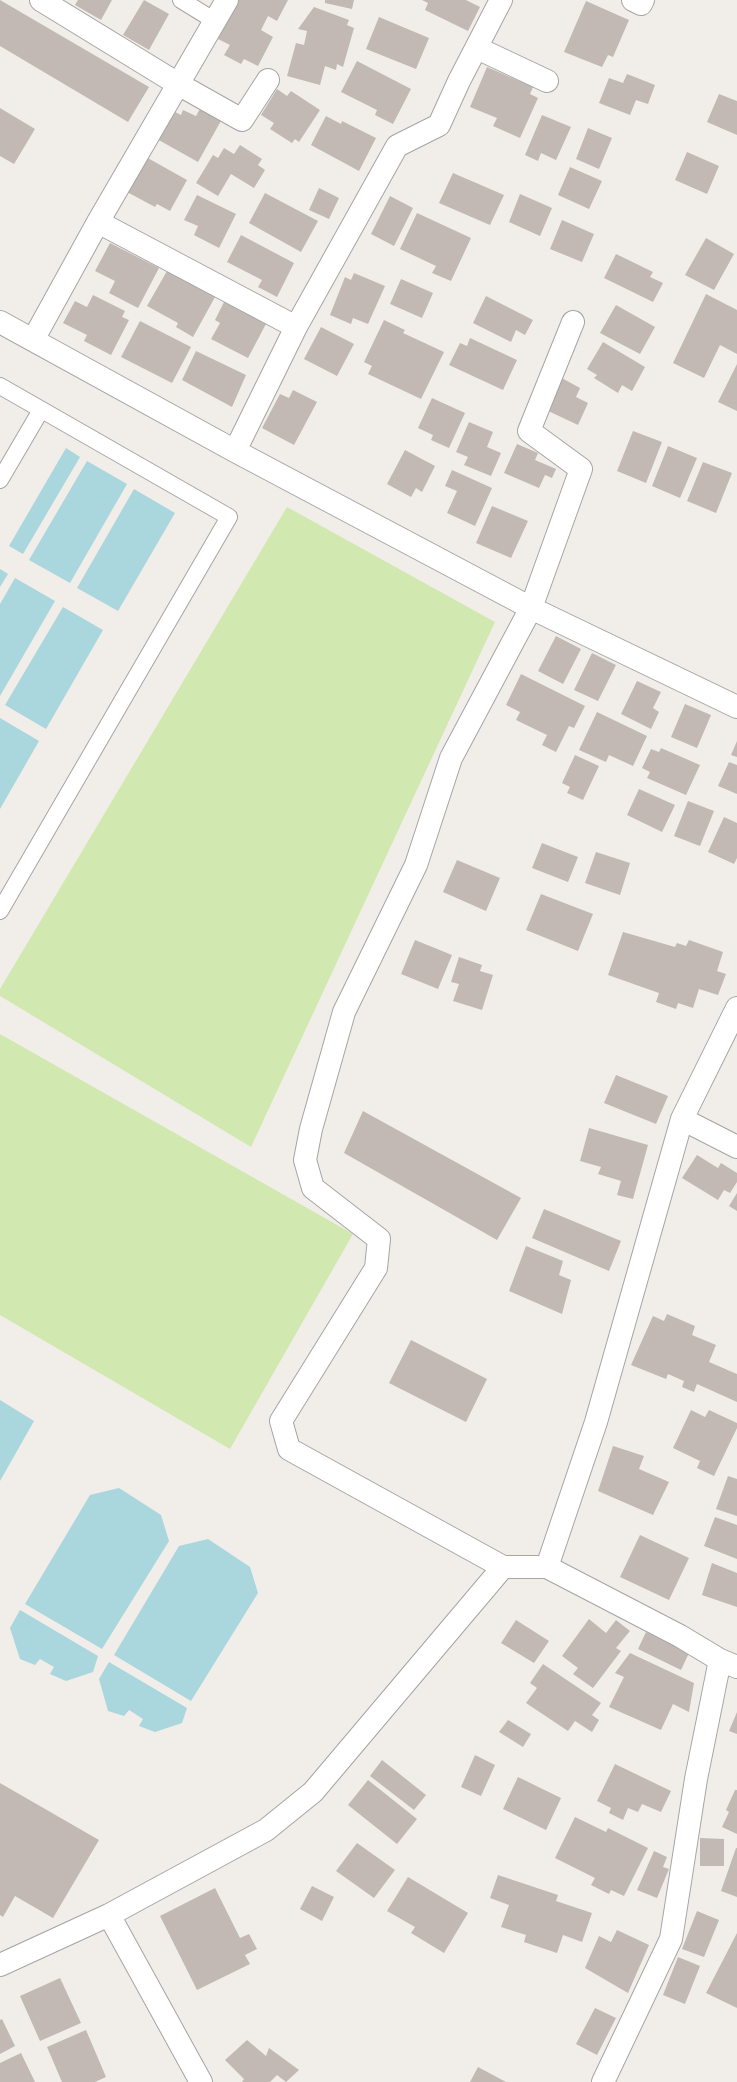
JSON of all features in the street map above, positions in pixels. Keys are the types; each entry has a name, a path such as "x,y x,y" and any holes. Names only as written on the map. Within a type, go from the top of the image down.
{"street":[{"path":"40,0 178,84 242,120 268,80"},
{"path":"33,340 98,222 226,0"},
{"path":"235,452 296,327 397,146 439,125 501,0"},
{"path":"633,0 641,4 643,0"},
{"path":"477,48 546,81"},
{"path":"98,222 296,327"},
{"path":"0,322 235,452 531,608 737,706"},
{"path":"573,322 529,431 581,469 531,608 451,758 416,865 344,1012 311,1129 305,1160 313,1188 379,1239 376,1268 281,1421 289,1449 503,1567 546,1567 729,1663 696,1779 671,1939 603,2082"},
{"path":"546,1567 596,1422 682,1119 737,1008"},
{"path":"682,1119 737,1147"},
{"path":"0,1965 109,1915 266,1830 313,1792 503,1567"},
{"path":"109,1915 201,2082"}],"lane":[{"path":"182,0 215,21"},
{"path":"0,386 229,517 0,911"},
{"path":"0,480 41,410"}],"green space":[{"path":"287,507 495,622 251,1147 0,996 0,989"},
{"path":"0,1034 353,1234 230,1449 0,1315"}],"water":[{"path":"66,448 80,457 23,554 9,546"},
{"path":"87,461 127,484 70,583 29,560"},
{"path":"134,489 175,513 118,611 77,588"},
{"path":"0,569 8,574 0,587"},
{"path":"15,578 55,601 0,696 0,604"},
{"path":"63,607 103,630 46,729 5,705"},
{"path":"0,718 39,741 0,809"},
{"path":"0,1400 34,1421 0,1481"},
{"path":"119,1488 161,1515 169,1541 102,1649 25,1604 90,1495"},
{"path":"208,1539 250,1567 258,1593 191,1701 114,1655 179,1546"},
{"path":"20,1610 98,1656 93,1672 66,1681 50,1674 54,1667 40,1659 35,1665 20,1659 10,1628"},
{"path":"109,1662 187,1708 182,1723 155,1732 139,1726 143,1719 129,1710 124,1716 108,1711 99,1679"}],"building":[{"path":"0,0 149,87 128,122 0,46"},
{"path":"78,0 112,0 101,20 75,5"},
{"path":"144,0 169,14 149,50 123,35"},
{"path":"239,0 288,0 277,21 268,16 261,30 273,37 258,66 244,59 241,64 224,55 230,45 218,39"},
{"path":"325,0 354,0 352,9 325,3"},
{"path":"422,0 466,0 480,7 468,31 425,10 428,3"},
{"path":"586,1 629,20 613,57 608,55 602,67 564,52"},
{"path":"314,7 349,20 347,25 354,28 343,67 337,64 336,70 325,66 320,85 287,76 296,43 304,45 307,31 298,29"},
{"path":"379,17 429,38 416,69 366,49"},
{"path":"357,61 411,89 393,124 375,115 377,110 341,92"},
{"path":"487,67 533,87 530,94 538,98 520,138 493,126 497,118 470,107"},
{"path":"627,74 655,85 648,104 636,100 630,115 599,103 609,78 623,83"},
{"path":"277,89 287,96 291,91 320,110 299,142 295,139 292,143 270,129 274,123 261,115"},
{"path":"719,94 737,101 737,135 707,122"},
{"path":"201,107 222,119 198,162 157,139 173,111 181,115 183,110 196,116"},
{"path":"0,108 35,129 14,164 0,156"},
{"path":"542,115 571,127 556,160 541,153 538,161 525,155"},
{"path":"326,116 341,124 342,121 376,138 359,171 311,145"},
{"path":"588,128 612,138 599,169 576,159"},
{"path":"240,145 262,159 258,165 265,170 254,188 231,174 218,196 196,183 213,155 218,158 224,148 234,154"},
{"path":"687,152 719,166 707,194 675,180"},
{"path":"146,157 187,180 170,211 157,204 155,207 127,192"},
{"path":"570,167 602,181 589,209 558,195"},
{"path":"453,173 504,195 490,225 439,203"},
{"path":"319,188 339,198 329,219 309,210"},
{"path":"265,193 318,221 301,252 249,223"},
{"path":"520,194 552,208 540,236 509,222"},
{"path":"197,195 236,214 219,248 194,235 198,226 184,220"},
{"path":"390,196 413,208 394,246 371,234"},
{"path":"417,213 471,238 451,281 432,273 436,266 400,249"},
{"path":"562,220 594,234 582,262 550,249"},
{"path":"241,235 294,263 277,297 258,287 262,280 227,262"},
{"path":"706,238 734,254 714,290 685,275"},
{"path":"110,243 159,268 138,308 109,293 115,281 95,271"},
{"path":"616,254 653,272 650,277 663,283 653,302 604,278"},
{"path":"167,271 215,297 193,337 176,327 178,323 147,306"},
{"path":"354,273 385,286 368,324 353,318 351,324 330,315 345,277 351,280"},
{"path":"401,279 433,293 422,318 390,304"},
{"path":"706,294 737,310 737,354 720,345 704,378 673,363"},
{"path":"93,295 125,311 122,317 129,320 111,355 84,341 87,335 63,323 75,301 87,307"},
{"path":"486,296 533,320 525,335 516,330 511,342 473,323"},
{"path":"225,300 267,322 248,358 211,339 220,323 215,320"},
{"path":"616,305 655,327 640,354 600,333"},
{"path":"384,320 405,330 403,333 444,352 421,399 368,374 372,366 364,362"},
{"path":"140,321 191,347 172,383 121,357"},
{"path":"321,327 354,344 337,376 304,359"},
{"path":"470,338 517,360 503,390 449,365 460,343 467,346"},
{"path":"603,342 645,367 632,391 622,385 618,393 594,378 597,375 587,369"},
{"path":"196,351 246,375 232,407 182,380"},
{"path":"737,364 737,411 718,402"},
{"path":"560,377 580,388 576,397 588,403 578,425 544,409"},
{"path":"293,390 317,402 294,445 262,428 280,394 289,398"},
{"path":"432,398 465,413 449,448 431,440 433,435 418,428"},
{"path":"469,422 493,432 487,447 501,453 491,476 464,465 468,457 456,452"},
{"path":"633,431 662,442 646,483 617,471"},
{"path":"517,444 538,453 535,460 556,469 552,478 545,475 539,488 504,473"},
{"path":"668,446 697,458 680,498 652,486"},
{"path":"405,450 435,466 422,492 416,488 411,497 387,484"},
{"path":"703,462 732,473 716,513 687,501"},
{"path":"452,470 492,488 475,526 447,513 457,491 445,486"},
{"path":"492,506 528,521 511,558 476,543"},
{"path":"556,636 581,649 563,684 538,671"},
{"path":"592,653 616,665 598,701 574,690"},
{"path":"521,674 585,706 574,728 569,726 556,752 542,745 547,735 516,720 520,712 506,705"},
{"path":"637,681 661,692 653,708 659,712 651,729 621,714"},
{"path":"685,704 711,715 697,748 671,737"},
{"path":"597,712 647,736 633,766 609,755 606,762 579,750"},
{"path":"737,741 737,757 731,755"},
{"path":"661,748 700,765 686,795 647,778 650,772 642,768 651,749 659,752"},
{"path":"575,755 599,766 583,800 567,793 570,787 562,783"},
{"path":"729,762 737,765 737,794 718,786"},
{"path":"639,789 675,805 662,832 627,815"},
{"path":"688,801 714,811 700,846 674,836"},
{"path":"724,817 737,823 737,858 734,864 708,852"},
{"path":"542,843 578,857 568,882 532,868"},
{"path":"596,852 630,863 620,895 585,883"},
{"path":"457,860 500,878 486,911 443,892"},
{"path":"541,894 593,914 578,951 526,930"},
{"path":"623,932 675,947 677,943 686,946 689,940 723,952 717,971 726,974 718,995 699,989 693,1008 678,1003 676,1009 656,1002 659,993 608,975"},
{"path":"415,940 452,955 438,989 401,974"},
{"path":"459,957 482,965 480,971 493,975 482,1010 453,1001 459,984 451,982"},
{"path":"616,1075 668,1096 656,1124 604,1103"},
{"path":"363,1111 521,1198 497,1240 344,1153"},
{"path":"589,1128 648,1145 633,1199 617,1195 621,1181 598,1174 601,1167 580,1161"},
{"path":"697,1155 718,1168 721,1163 737,1173 737,1182 730,1193 724,1190 718,1200 682,1178"},
{"path":"737,1193 737,1211 729,1206"},
{"path":"544,1209 621,1241 609,1271 532,1238"},
{"path":"526,1246 563,1261 559,1275 571,1280 562,1314 509,1291"},
{"path":"667,1314 695,1326 692,1335 716,1345 709,1362 737,1374 737,1402 697,1384 694,1392 682,1387 684,1381 668,1374 666,1379 631,1365 653,1316 664,1321"},
{"path":"411,1340 487,1379 466,1422 389,1383"},
{"path":"691,1410 705,1417 709,1410 737,1423 737,1428 714,1476 697,1468 700,1461 673,1448"},
{"path":"613,1446 644,1456 639,1469 669,1482 653,1515 598,1491"},
{"path":"728,1476 737,1479 737,1516 716,1509"},
{"path":"715,1517 737,1525 737,1559 704,1546"},
{"path":"640,1535 689,1558 669,1600 620,1577"},
{"path":"712,1563 737,1573 737,1607 702,1595"},
{"path":"589,1619 606,1633 616,1620 630,1631 616,1648 621,1651 593,1688 573,1674 578,1668 562,1656"},
{"path":"516,1620 549,1641 534,1663 501,1643"},
{"path":"646,1632 689,1653 681,1670 638,1649"},
{"path":"630,1653 694,1683 689,1712 673,1704 661,1730 609,1707 624,1677 615,1673"},
{"path":"543,1664 601,1703 592,1715 599,1720 592,1732 575,1721 568,1731 526,1703 537,1688 530,1683"},
{"path":"737,1712 737,1734 729,1731"},
{"path":"508,1720 531,1734 523,1747 499,1732"},
{"path":"475,1755 495,1765 481,1796 461,1787"},
{"path":"382,1760 426,1795 414,1810 370,1776"},
{"path":"615,1764 671,1791 661,1812 642,1804 638,1812 628,1808 623,1820 609,1813 611,1808 597,1801"},
{"path":"518,1777 561,1798 546,1830 503,1809"},
{"path":"368,1780 417,1819 397,1844 348,1805"},
{"path":"0,1783 99,1840 53,1918 15,1896 3,1917 0,1915"},
{"path":"735,1790 737,1790 737,1834 722,1827 729,1812 726,1810"},
{"path":"575,1817 606,1832 608,1828 648,1848 624,1896 611,1890 609,1894 591,1885 595,1878 555,1858"},
{"path":"700,1838 724,1839 724,1866 700,1866"},
{"path":"357,1843 395,1870 374,1898 336,1871"},
{"path":"737,1848 737,1897 721,1891"},
{"path":"654,1851 667,1857 663,1867 669,1869 657,1898 637,1890"},
{"path":"498,1875 558,1895 556,1901 592,1913 582,1942 563,1935 557,1953 524,1942 526,1935 501,1927 509,1905 490,1898"},
{"path":"408,1877 468,1913 444,1953 411,1933 415,1927 387,1911"},
{"path":"312,1886 334,1897 322,1921 300,1909"},
{"path":"215,1888 240,1938 249,1934 257,1949 245,1955 250,1964 197,1990 160,1916"},
{"path":"697,1911 719,1920 704,1957 682,1949"},
{"path":"617,1930 649,1945 628,1993 585,1968 599,1936 611,1942"},
{"path":"737,1933 737,2008 706,1993"},
{"path":"678,1957 700,1966 685,2004 663,1995"},
{"path":"60,1978 81,2023 40,2041 20,1996"},
{"path":"595,2008 616,2018 597,2055 576,2044"},
{"path":"2,2019 15,2046 0,2054 0,2020"},
{"path":"86,2030 106,2077 95,2082 62,2082 47,2047"},
{"path":"247,2040 266,2056 269,2048 299,2070 286,2082 277,2075 270,2082 242,2082 244,2079 225,2060"},
{"path":"21,2053 35,2082 0,2082 0,2063"},
{"path":"478,2067 506,2082 470,2082"}]}
